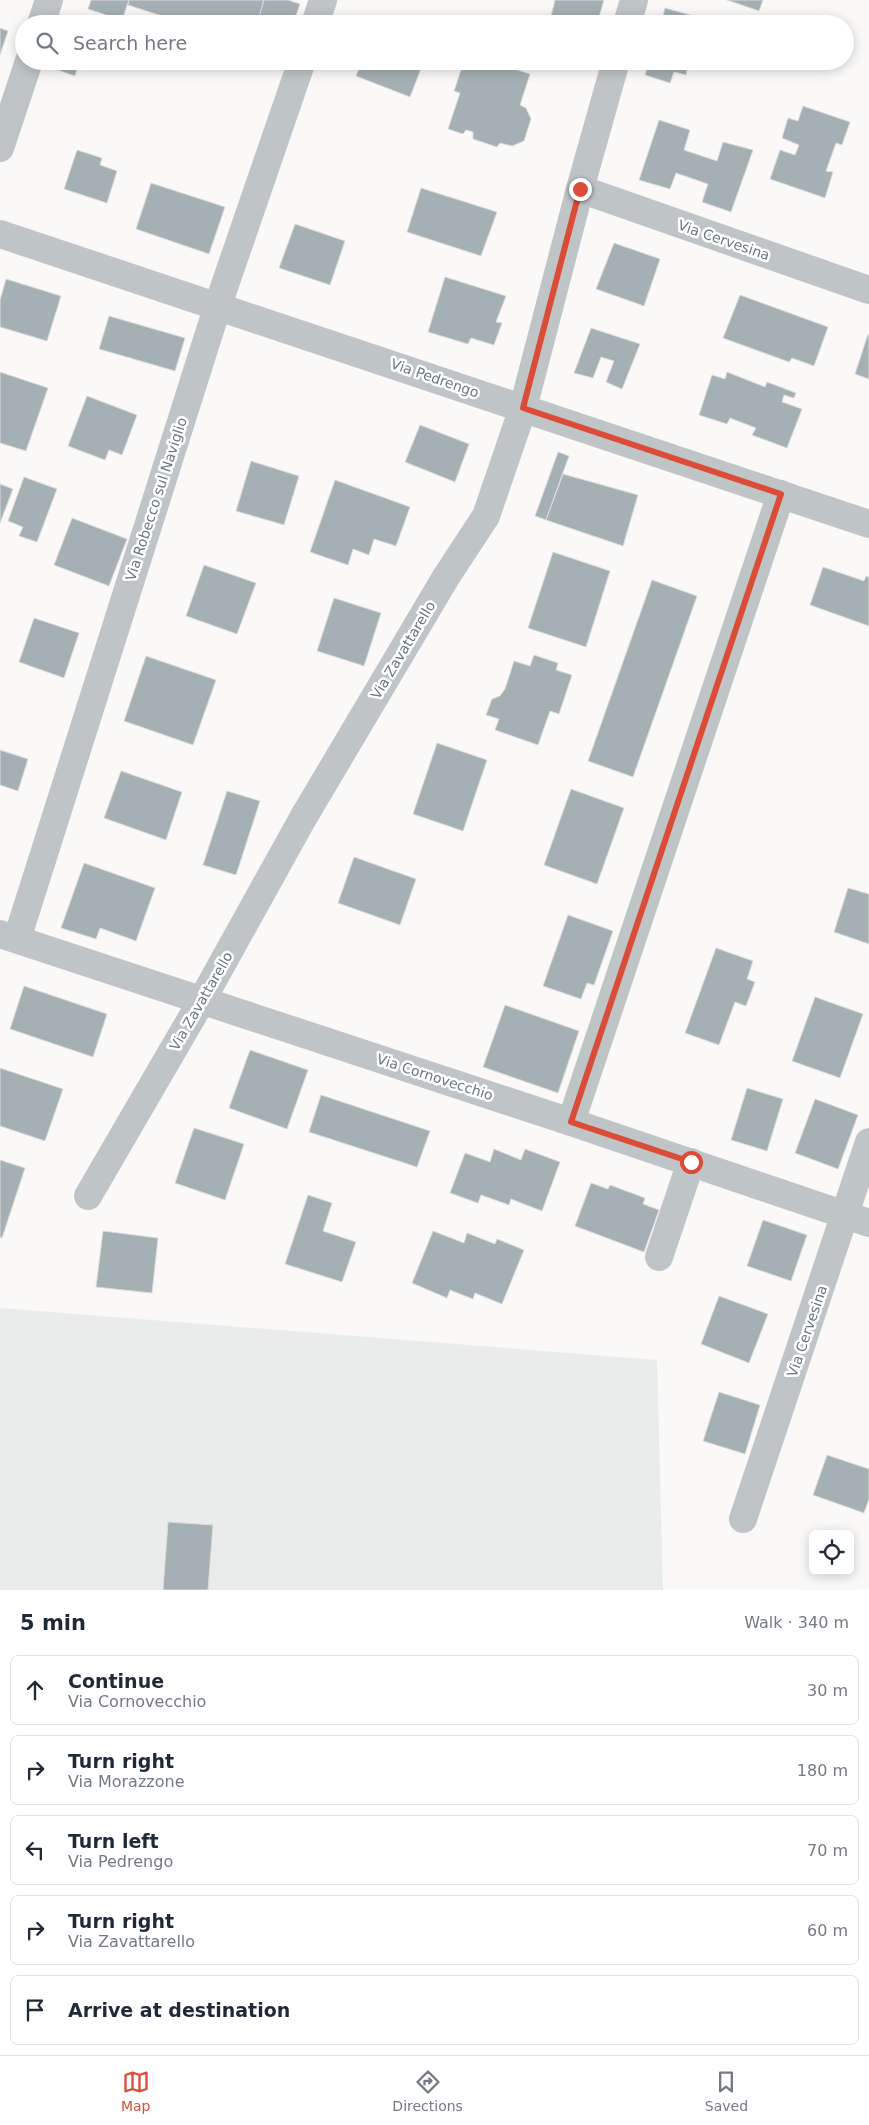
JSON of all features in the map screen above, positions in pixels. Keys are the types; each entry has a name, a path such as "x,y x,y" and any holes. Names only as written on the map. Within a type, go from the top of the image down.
{"street":[{"path":"44,15 49,0"},
{"path":"318,15 323,0"},
{"path":"630,15 634,0"},
{"path":"0,148 26,70"},
{"name":"Via Robecco sul Naviglio","path":"8,937 218,305 299,70"},
{"name":"Via Zavattarello","path":"88,1196 202,1000 303,818 446,577 486,516 523,408 580,189 613,70"},
{"name":"Via Cervesina","path":"580,189 869,290"},
{"name":"Via Pedrengo","path":"0,234 218,305 869,524"},
{"path":"571,1122 781,494"},
{"name":"Via Cornovecchio","path":"8,937 571,1122 857,1219"},
{"name":"Via Cervesina","path":"743,1519 857,1219 869,1142"},
{"path":"658,1257 691,1162"}],"shaded area":[{"path":"0,1308 657,1360 663,1590 0,1590"}],"building":[{"path":"91,0 129,0 124,15 107,15 88,9"},
{"path":"129,0 264,0 260,15 159,15 128,5"},
{"path":"264,0 288,0 300,4 296,15 260,15"},
{"path":"555,0 604,0 600,15 551,15"},
{"path":"727,0 763,0 759,11"},
{"path":"665,8 690,15 663,15"},
{"path":"0,28 8,31 0,55"},
{"path":"58,70 77,70 75,76"},
{"path":"358,70 420,70 410,97 356,76"},
{"path":"461,70 517,70 530,74 520,105 526,108 531,119 524,141 512,146 500,143 497,147 473,139 473,132 466,130 463,134 448,129 460,93 454,91"},
{"path":"646,70 687,70 686,75 674,72 670,83 645,75"},
{"path":"803,106 850,122 842,145 836,143 826,171 833,172 825,198 770,179 780,150 795,155 799,145 782,138 788,118 798,121"},
{"path":"659,120 690,130 684,150 717,161 723,142 753,150 731,212 702,202 708,184 676,173 670,189 639,180"},
{"path":"77,150 102,158 100,165 117,171 107,203 64,189"},
{"path":"151,183 225,207 209,254 136,229"},
{"path":"421,188 497,212 481,256 407,232"},
{"path":"295,224 345,241 330,285 279,268"},
{"path":"614,243 660,259 644,306 596,289"},
{"path":"445,277 506,296 496,322 502,323 494,345 471,338 468,344 428,332"},
{"path":"6,279 61,296 47,341 0,327 0,300"},
{"path":"740,295 828,327 814,366 792,358 789,362 723,338"},
{"path":"109,316 185,338 175,371 99,349"},
{"path":"591,328 640,344 622,389 606,382 614,361 601,357 593,378 574,373"},
{"path":"869,335 869,379 855,374"},
{"path":"0,372 48,388 26,451 0,443"},
{"path":"727,372 765,387 767,382 796,393 794,398 784,395 782,402 802,409 787,448 752,435 756,428 730,418 727,424 699,415 712,375 725,379"},
{"path":"87,396 137,415 122,455 109,450 105,460 68,446"},
{"path":"420,425 469,444 455,482 405,462"},
{"path":"558,452 569,456 546,520 535,516"},
{"path":"251,461 299,476 284,525 236,511"},
{"path":"563,474 638,495 623,546 546,520"},
{"path":"24,477 57,489 37,542 19,536 23,527 8,521"},
{"path":"335,480 410,507 396,546 374,539 369,555 353,549 348,565 310,552"},
{"path":"0,484 13,489 0,523"},
{"path":"72,518 127,539 109,586 54,565"},
{"path":"553,552 610,571 586,647 528,628"},
{"path":"204,565 256,583 237,634 186,616"},
{"path":"823,567 864,581 866,576 869,577 869,626 810,605"},
{"path":"652,580 697,596 633,777 588,761"},
{"path":"334,598 381,613 364,666 317,651"},
{"path":"34,618 79,633 64,678 19,662"},
{"path":"534,655 558,663 556,670 572,675 559,714 550,711 538,745 495,730 499,719 486,715 492,699 500,696 505,689 514,661 530,666"},
{"path":"146,656 216,680 193,745 124,721"},
{"path":"437,743 487,760 463,831 413,814"},
{"path":"0,750 28,759 18,791 0,785"},
{"path":"121,771 182,792 166,840 104,818"},
{"path":"571,789 624,808 597,884 544,865"},
{"path":"227,791 260,801 236,875 203,865"},
{"path":"354,857 416,879 400,925 338,903"},
{"path":"84,863 155,888 136,941 100,928 96,939 61,928"},
{"path":"848,888 869,894 869,944 834,932"},
{"path":"568,915 613,931 594,985 587,983 581,999 543,986"},
{"path":"716,948 753,961 747,979 755,982 746,1006 735,1002 719,1045 685,1033"},
{"path":"24,986 107,1014 93,1057 10,1029"},
{"path":"815,997 863,1014 840,1078 792,1061"},
{"path":"505,1005 579,1031 558,1093 483,1067"},
{"path":"250,1050 308,1070 287,1129 229,1108"},
{"path":"0,1068 63,1089 45,1141 0,1126"},
{"path":"747,1088 783,1099 767,1151 731,1140"},
{"path":"321,1095 430,1131 417,1167 309,1132"},
{"path":"815,1099 858,1115 838,1169 795,1153"},
{"path":"194,1128 244,1144 225,1200 175,1183"},
{"path":"494,1149 521,1160 525,1149 560,1162 542,1211 511,1199 509,1205 481,1195 478,1203 450,1193 465,1153 490,1162"},
{"path":"0,1160 25,1168 2,1238 0,1237"},
{"path":"591,1183 608,1189 610,1185 645,1198 643,1204 659,1210 644,1252 575,1226"},
{"path":"308,1195 332,1203 323,1231 356,1242 342,1282 285,1264"},
{"path":"763,1220 807,1235 791,1281 747,1266"},
{"path":"103,1231 158,1238 152,1293 96,1287"},
{"path":"433,1231 464,1243 467,1233 495,1244 497,1239 524,1250 502,1304 475,1293 473,1299 450,1290 447,1298 412,1283"},
{"path":"719,1296 768,1314 749,1363 701,1344"},
{"path":"719,1392 760,1405 745,1454 703,1441"},
{"path":"827,1455 869,1469 869,1499 864,1513 813,1495"},
{"path":"168,1522 213,1525 208,1590 163,1590"}],"route":[{"path":"580,189 523,408 781,494 571,1122 691,1162"}]}
